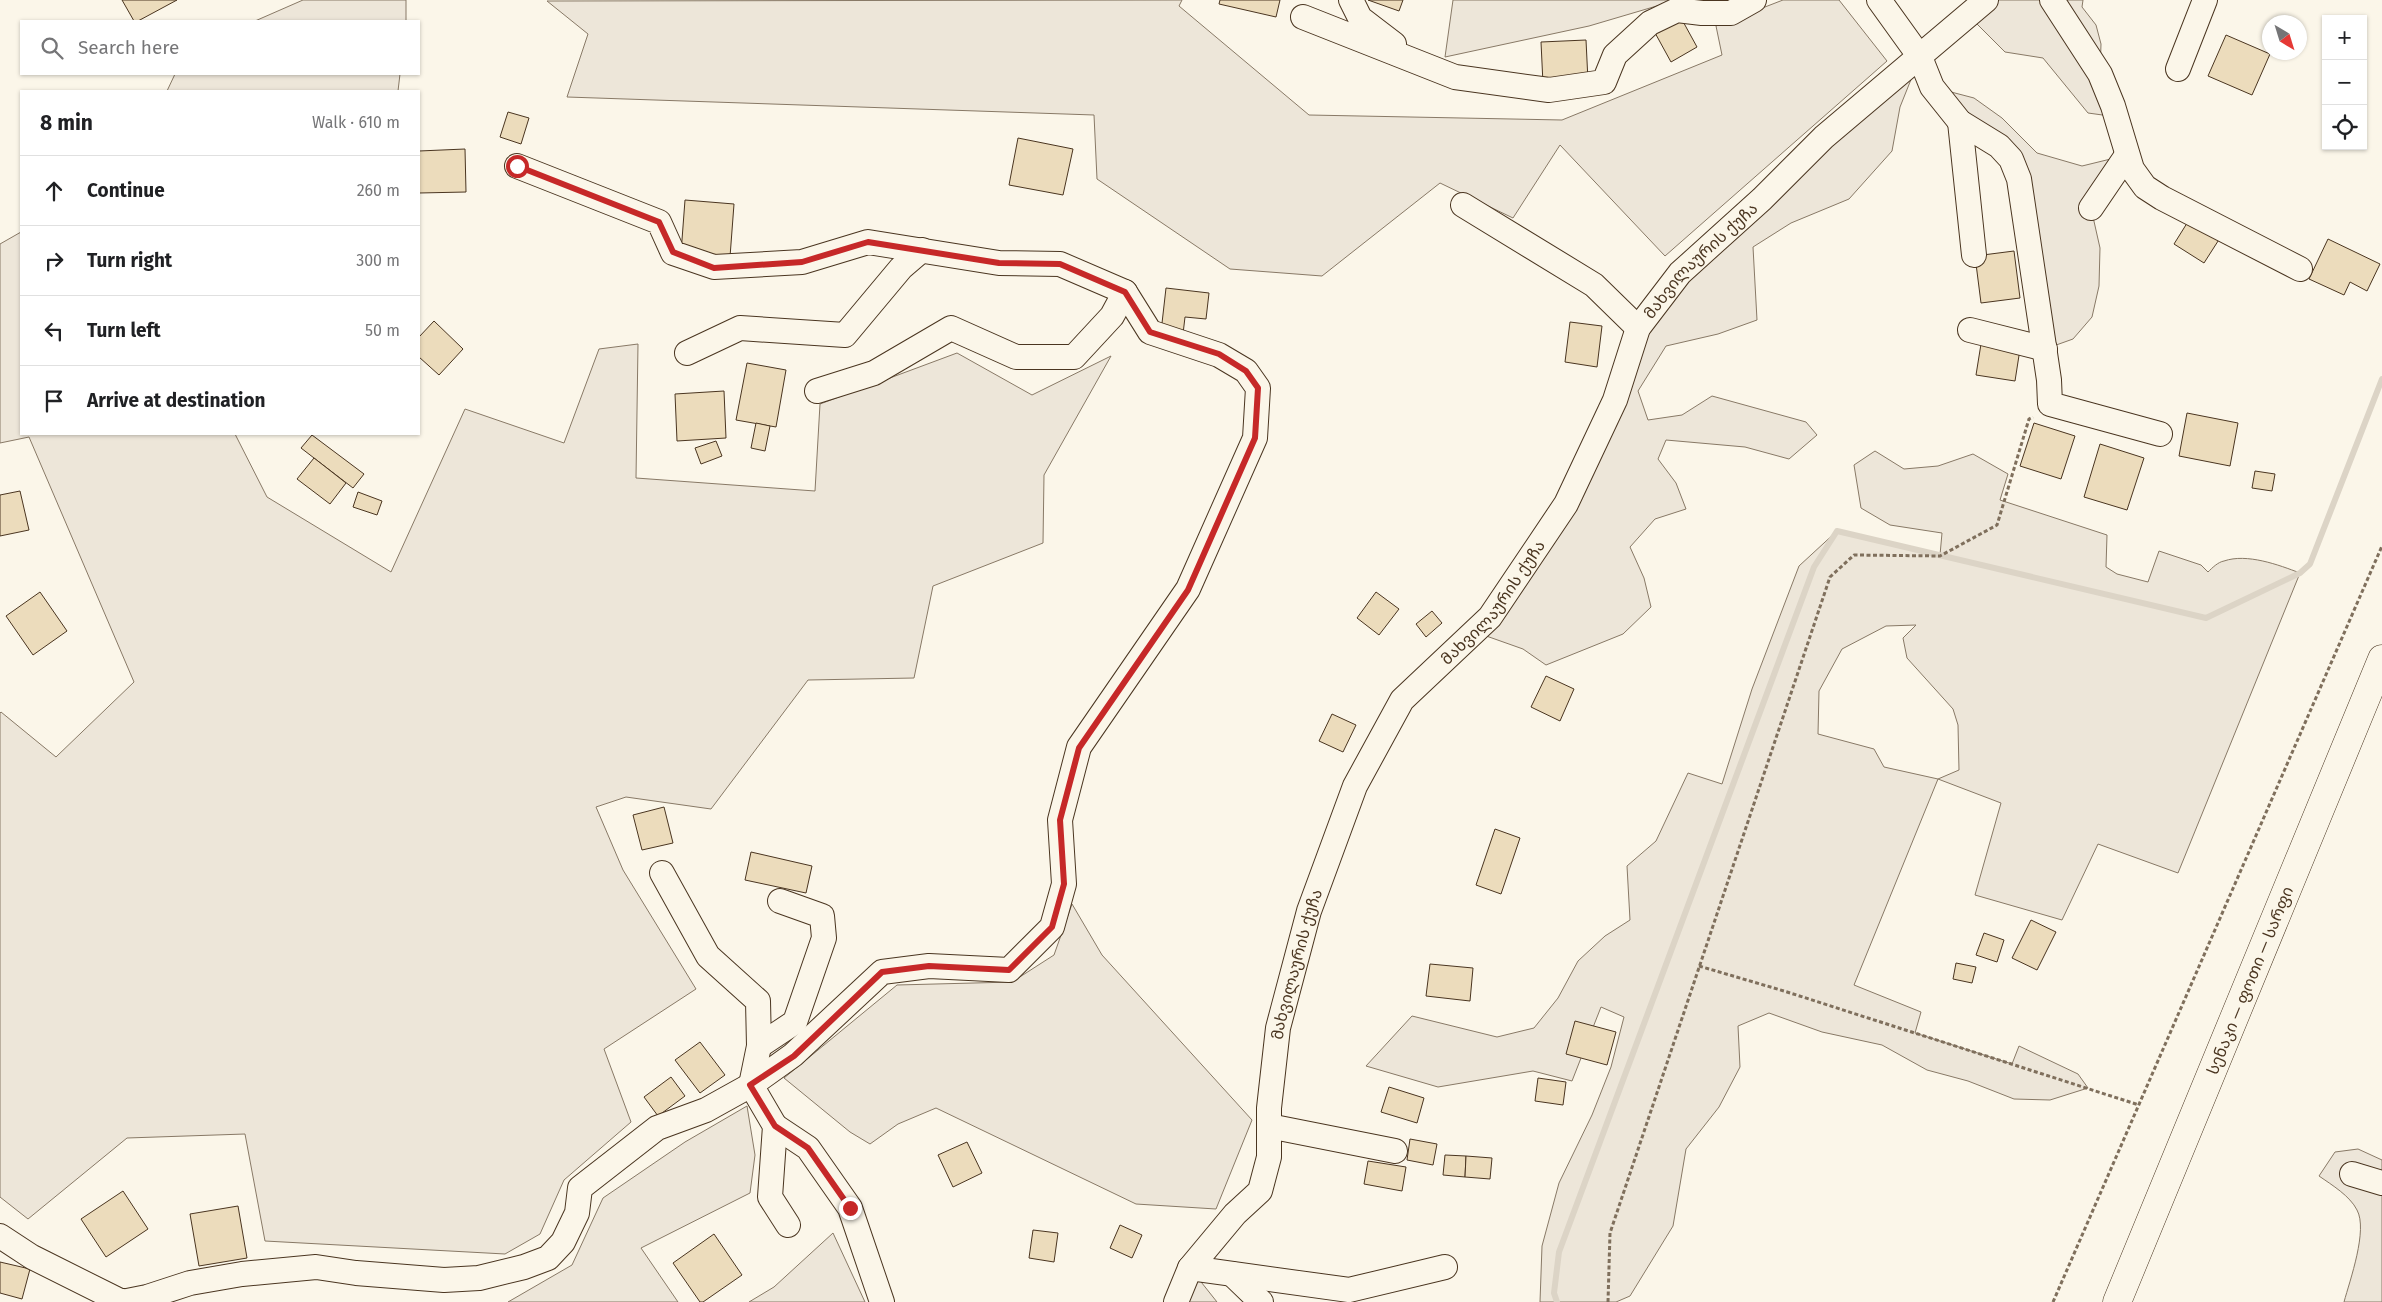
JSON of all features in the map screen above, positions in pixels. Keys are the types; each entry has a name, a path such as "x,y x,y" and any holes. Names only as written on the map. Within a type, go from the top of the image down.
{"highway":[{"name":"სენაკი — ფოთი — სარფი","path":"2117,1302 2382,659"}],"street":[{"path":"1351,0 1360,18 1419,62"},
{"path":"1303,17 1456,76 1549,90 1604,82 1615,55 1650,23 1677,10 1702,13 1732,13 1754,0"},
{"path":"1879,0 1920,57 1932,87 1960,122 1999,146 2011,160 2019,178 2045,349 2050,404 2160,434"},
{"name":"მახვილაურის ქუჩა","path":"1176,1302 1190,1268 1235,1214 1260,1191 1269,1157 1269,1126 1278,1028 1309,911 1355,786 1402,700 1490,617 1566,504 1615,400 1638,328 1680,273 1762,199 1824,137 1986,0"},
{"path":"2052,0 2100,74 2113,106 2132,169 2145,187 2162,198 2300,269"},
{"path":"2178,69 2205,0"},
{"path":"1960,122 1974,255"},
{"path":"2091,208 2127,155"},
{"path":"0,1236 32,1257 122,1302 147,1297 190,1283 242,1274 316,1268 434,1279 479,1278 524,1267 548,1258 563,1242 577,1213 580,1188 657,1128 706,1110 750,1085 794,1056 882,972 929,966 1009,970 1052,927 1064,884 1060,820 1079,748 1188,590 1255,438 1258,388 1246,371 1219,354 1150,332 1125,292 1060,264 999,263 868,242 802,262 714,268 673,252 659,222 517,166"},
{"path":"1463,206 1594,284 1638,328"},
{"path":"687,353 740,328 844,335 900,268 922,250"},
{"path":"817,392 874,373 951,328 1016,357 1074,357 1112,316 1125,292"},
{"path":"1970,330 2045,349"},
{"path":"662,873 708,956 758,1001 759,1046 750,1085 775,1126 808,1148 850,1208 882,1302"},
{"path":"759,1046 795,1022 824,938 822,916 780,901"},
{"path":"775,1126 770,1197 788,1225"},
{"path":"1269,1126 1395,1151"},
{"path":"2352,1174 2382,1183"},
{"path":"1190,1268 1349,1290 1445,1267"},
{"path":"1232,1274 1261,1302"}],"path":[{"path":"1608,1302 1610,1233 1830,577 1854,555 1940,556 1997,525 2029,420 2050,404"},
{"path":"2053,1302 2382,546"},
{"path":"1700,966 1784,991 2139,1105"}],"shaded area":[{"path":"303,0 406,0 406,20 257,20"},
{"path":"1182,0 1179,6 1309,115 1562,120 1722,55 1716,26 1783,0 1839,0 1887,61 1665,256 1560,145 1513,218 1440,183 1322,276 1230,269 1097,179 1094,115 567,97 588,34 547,1"},
{"path":"1453,0 1677,0 1589,26 1445,57"},
{"path":"1986,0 2083,0 2082,7 2096,25 2101,44 2100,74 2117,117 2088,113 2043,58 2005,52 1968,15"},
{"path":"1920,57 1900,107 1892,151 1849,199 1791,223 1753,247 1757,320 1718,334 1666,346 1638,391 1648,420 1682,415 1712,396 1806,422 1817,435 1789,459 1745,447 1666,440 1658,459 1676,483 1686,509 1655,519 1630,547 1644,578 1651,607 1623,634 1546,665 1523,649 1475,632 1566,504 1638,328"},
{"path":"175,75 400,75 398,90 167,90"},
{"path":"1932,87 1974,98 2002,118 2037,153 2082,166 2127,155 2091,208 2100,248 2099,286 2092,317 2073,339 2045,349 2019,179"},
{"path":"20,233 20,435 236,435 267,497 391,572 465,409 564,443 599,349 638,344 636,478 815,491 820,404 957,353 1032,395 1111,356 1044,475 1043,543 933,586 914,678 808,680 711,809 626,797 596,807 623,870 696,989 604,1049 631,1122 564,1180 540,1234 505,1254 265,1241 245,1134 127,1138 28,1219 0,1197 0,713 56,757 134,682 29,437 0,443 0,244"},
{"path":"1875,451 1904,469 1938,466 1973,454 2008,474 2000,500 2107,535 2106,567 2117,574 2148,582 2159,551 2201,565 2208,572 2215,565 2222,562 2243,558 2263,561 2300,573 2178,873 2098,844 2062,920 1975,895 2001,803 1938,779 1854,985 1921,1012 1915,1033 2012,1064 2019,1046 2078,1074 2088,1088 2050,1100 2014,1099 1968,1081 1927,1070 1882,1045 1822,1032 1769,1013 1738,1026 1740,1067 1719,1107 1686,1149 1673,1226 1630,1296 1616,1302 1540,1302 1542,1246 1559,1183 1592,1115 1611,1067 1624,1017 1601,1007 1572,1081 1533,1071 1438,1087 1366,1066 1412,1016 1497,1037 1534,1028 1558,998 1578,961 1605,936 1630,920 1627,866 1656,841 1688,773 1722,784 1752,689 1799,566 1837,531 1940,555 1942,533 1890,525 1861,508 1854,465","holes":["1916,625 1903,638 1907,658 1953,709 1958,725 1959,770 1938,779 1884,767 1874,749 1818,734 1819,691 1842,649 1886,626"]},
{"path":"1072,904 1102,955 1252,1120 1216,1209 1136,1204 936,1108 898,1124 870,1144 850,1132 784,1078 897,985 1012,982 1054,955"},
{"path":"747,1106 755,1155 750,1193 641,1248 678,1302 508,1302 572,1265 603,1198 685,1142"},
{"path":"2358,1149 2382,1160 2382,1302 2344,1302 2357,1255 2360,1219 2357,1210 2350,1200 2319,1176 2335,1152"},
{"path":"833,1233 865,1302 749,1302 774,1287"},
{"path":"1190,1268 1217,1302 1176,1302"}],"building":[{"path":"122,0 177,0 140,20 133,20"},
{"path":"1220,0 1280,0 1276,17 1219,4"},
{"path":"1368,0 1403,0 1399,11"},
{"path":"1680,16 1697,47 1671,62 1654,31"},
{"path":"2226,35 2262,51 2262,60 2267,60 2252,95 2208,76"},
{"path":"1586,40 1588,81 1543,84 1541,42"},
{"path":"508,112 529,118 521,144 500,137"},
{"path":"1018,138 1073,149 1063,195 1009,185"},
{"path":"465,149 466,192 420,193 420,151"},
{"path":"685,200 734,204 730,257 681,253"},
{"path":"2189,220 2220,238 2204,263 2174,244"},
{"path":"2328,239 2380,264 2367,291 2350,282 2344,295 2309,279"},
{"path":"2014,251 2020,298 1981,303 1975,256"},
{"path":"1166,288 1209,293 1206,319 1185,317 1183,334 1161,332"},
{"path":"434,321 463,349 439,375 420,358 420,336"},
{"path":"1570,322 1602,326 1597,367 1565,362"},
{"path":"1981,344 2020,349 2015,381 1976,375"},
{"path":"747,363 786,370 776,427 736,420"},
{"path":"724,391 726,438 677,441 675,394"},
{"path":"2187,413 2238,423 2230,466 2179,456"},
{"path":"756,423 770,426 765,451 751,448"},
{"path":"2034,423 2075,436 2061,479 2020,466"},
{"path":"312,435 364,474 353,488 301,448"},
{"path":"716,441 722,456 701,464 695,448"},
{"path":"2100,444 2144,458 2127,510 2084,497"},
{"path":"314,458 346,483 330,504 297,479"},
{"path":"2255,471 2275,474 2272,491 2252,488"},
{"path":"20,491 29,530 0,536 0,495"},
{"path":"358,492 382,501 377,515 353,507"},
{"path":"40,592 67,631 33,655 6,616"},
{"path":"1376,592 1399,609 1379,635 1357,618"},
{"path":"1432,611 1442,623 1426,637 1416,624"},
{"path":"1546,676 1574,689 1560,721 1531,707"},
{"path":"1332,714 1356,725 1343,752 1319,741"},
{"path":"664,807 673,843 642,850 633,815"},
{"path":"1495,829 1520,838 1501,894 1476,885"},
{"path":"751,852 812,866 806,893 745,880"},
{"path":"2031,920 2056,932 2037,970 2012,958"},
{"path":"1984,933 2004,940 1997,962 1976,955"},
{"path":"1956,963 1976,967 1972,983 1953,979"},
{"path":"1430,964 1473,968 1470,1001 1426,996"},
{"path":"1575,1021 1616,1032 1607,1065 1566,1054"},
{"path":"700,1042 725,1075 700,1093 675,1060"},
{"path":"671,1077 685,1096 658,1116 644,1097"},
{"path":"1538,1078 1566,1082 1563,1105 1535,1101"},
{"path":"1389,1087 1424,1098 1417,1123 1381,1112"},
{"path":"1410,1139 1437,1144 1433,1165 1407,1160"},
{"path":"967,1142 982,1173 953,1187 938,1155"},
{"path":"1445,1155 1466,1156 1465,1177 1443,1175"},
{"path":"1466,1156 1492,1158 1490,1179 1465,1177"},
{"path":"1368,1161 1406,1167 1402,1191 1364,1184"},
{"path":"123,1191 148,1229 106,1257 81,1219"},
{"path":"238,1206 247,1258 199,1266 190,1214"},
{"path":"1120,1225 1142,1235 1132,1258 1110,1248"},
{"path":"1033,1230 1058,1233 1054,1262 1029,1258"},
{"path":"714,1234 742,1275 703,1302 700,1302 673,1263"},
{"path":"0,1262 30,1269 22,1299 0,1293"}],"waterway":[{"path":"1557,1302 1554,1293 1559,1252 1814,567 1837,531 2206,618 2300,573 2310,564 2382,379"}],"route":[{"path":"517,166 659,222 673,252 714,268 802,262 868,242 999,263 1060,264 1125,292 1150,332 1219,354 1246,371 1258,388 1255,438 1188,590 1079,748 1060,820 1064,884 1052,927 1009,970 929,966 882,972 794,1056 750,1085 775,1126 808,1148 850,1208"}]}
